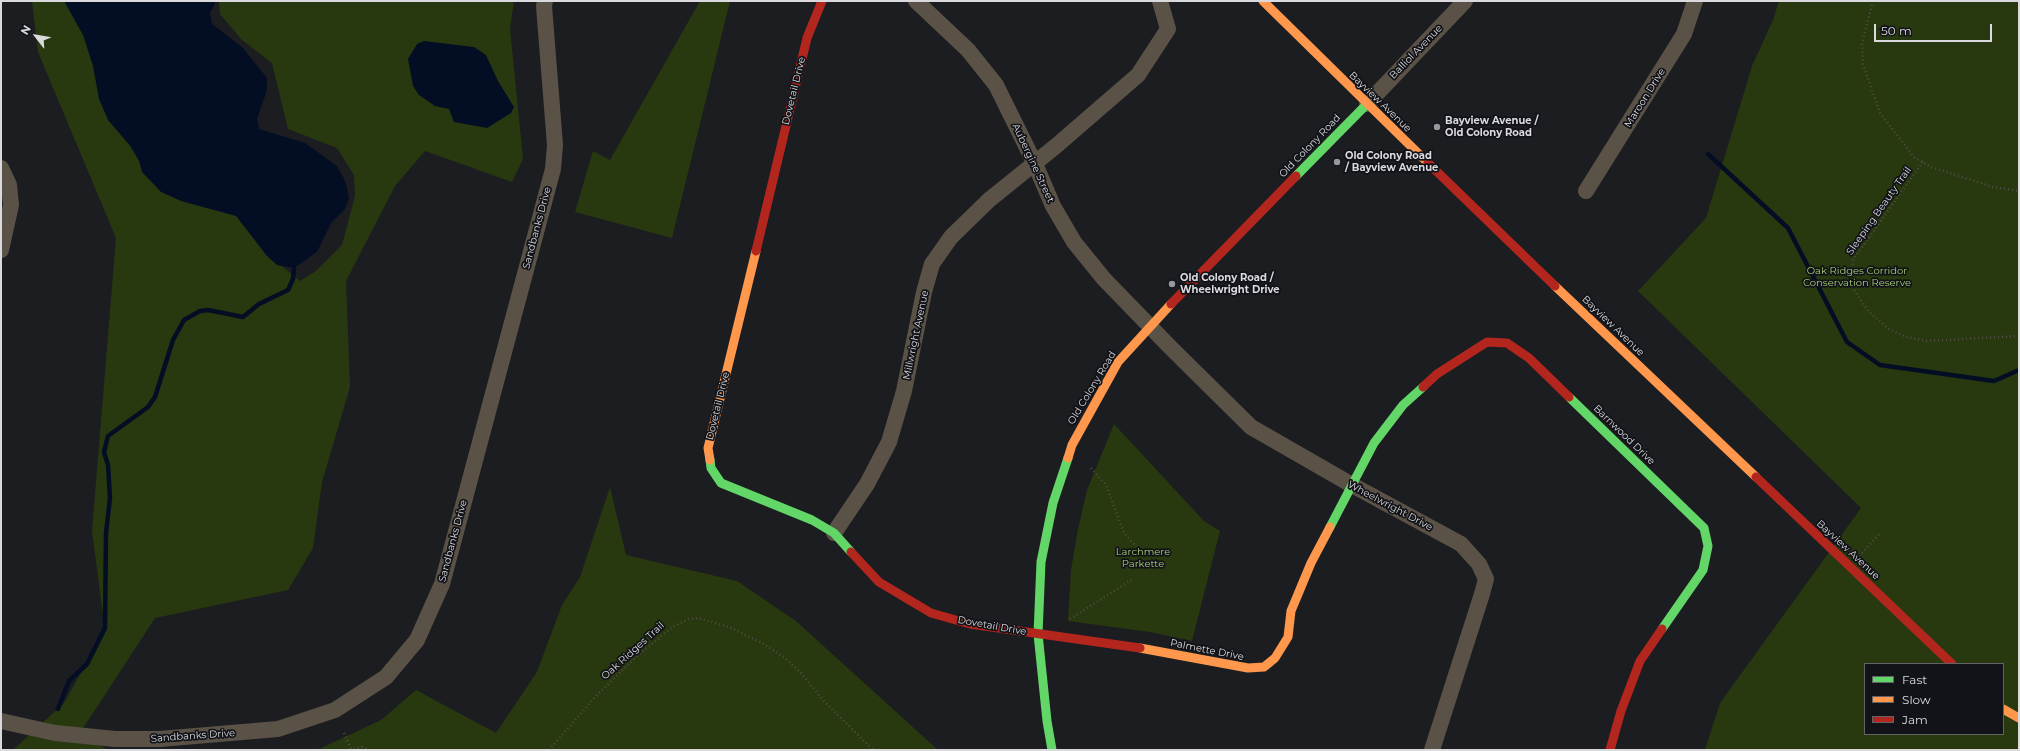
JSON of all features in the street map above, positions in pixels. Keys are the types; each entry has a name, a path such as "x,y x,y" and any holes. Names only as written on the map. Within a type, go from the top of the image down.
{"street":[{"name":"Sandbanks Drive","path":"1,721 55,733 115,739 160,739 278,729 335,710 386,677 418,640 442,584 553,169 555,145 544,6 545,1"},
{"name":"Dovetail Drive","path":"822,1 807,38 708,448 711,468 721,483 742,493 812,520 834,533 879,582 931,613 970,624 1038,634"},
{"name":"Aubergine Street","path":"916,1 968,50 996,85 1035,164 1053,206 1074,242 1104,278 1150,326"},
{"path":"1035,164 1138,75 1168,29 1160,1"},
{"name":"Bayview Avenue","path":"1263,1 1367,104 1951,663"},
{"name":"Balliol Avenue","path":"1367,104 1465,1"},
{"name":"Maroon Drive","path":"1586,191 1684,34 1695,1"},
{"name":"Old Colony Road","path":"1052,750 1047,721 1038,634 1041,562 1052,502 1072,445 1118,362 1150,326 1367,104"},
{"name":"Millwright Avenue","path":"834,533 867,484 889,442 904,391 924,292 932,264 951,237 989,200 1035,164"},
{"path":"1,168 9,185 11,205 1,250"},
{"name":"Wheelwright Drive","path":"1150,326 1252,427 1352,485 1461,544 1479,564 1486,579 1432,750"},
{"name":"Barnwood Drive","path":"1352,485 1374,443 1408,400 1437,374 1487,342 1507,343 1529,358 1704,528 1708,546 1703,570 1640,660 1621,711 1610,750"},
{"name":"Palmette Drive","path":"1038,634 1129,646 1248,668 1264,667 1275,658 1288,637 1292,611 1311,563 1352,485"},
{"path":"2004,710 2019,718"}],"path":[{"name":"Sleeping Beauty Trail","path":"1873,1 1862,43 1863,64 1880,113 1914,157 1923,162 1853,259 1850,284 1870,312 1890,328 1906,336 1927,341 2019,336"},
{"path":"1923,162 1932,167 1993,187 2019,191"},
{"path":"1091,468 1104,482 1124,533 1137,547"},
{"path":"1850,566 1880,533"},
{"path":"1064,622 1133,579"},
{"name":"Oak Ridges Trail","path":"549,750 596,696 636,657 674,626 689,619 698,618 729,626 780,655 792,665 819,696 873,750"},
{"path":"344,733 351,749 362,747 369,750"}],"green space":[{"path":"32,1 78,1 107,114 156,179 228,202 278,263 300,281 316,271 342,245 355,196 354,175 337,148 288,129 272,63 242,40 220,14 219,1 514,1 510,29 523,159 512,182 425,151 395,186 346,281 350,387 322,482 313,548 288,590 155,618 80,733 108,750 13,750 64,703 105,630 92,531 116,238 38,52"},
{"path":"700,1 730,1 672,238 575,212 593,151 610,160"},
{"name":"Oak Ridges Corridor Conservation Reserve","path":"1779,1 2019,1 2019,750 1705,750 1720,703 1861,508 1638,291 1706,218 1752,66 1773,20"},
{"name":"Larchmere Parkette","path":"1114,424 1204,521 1220,531 1192,641 1150,632 1068,621 1071,570 1087,490"},
{"path":"610,487 626,555 737,581 796,621 938,750 317,750 381,720 416,690 496,733 537,672 562,605 580,577"}],"water":[{"path":"64,1 216,1 210,13 212,24 242,47 267,78 267,90 257,119 259,129 305,143 337,166 346,183 349,199 345,209 331,223 317,252 294,268 277,265 267,256 236,216 181,201 161,192 142,172 139,161 131,147 108,120 99,99 93,66 83,35"},
{"path":"424,41 474,47 486,55 498,81 514,107 511,113 487,128 454,122 449,109 435,106 419,95 413,86 408,59 417,44"}],"waterway":[{"path":"1708,154 1788,228 1847,342 1880,365 1994,381 2019,370"},
{"path":"58,709 69,681 87,664 105,628 106,533 110,498 108,465 104,452 108,436 148,407 155,397 173,340 184,320 200,311 208,310 243,317 259,304 288,290 293,279 294,268"}],"traffic: fast":[{"path":"1296,176 1367,104"},
{"path":"1330,527 1374,443 1403,405 1423,387"},
{"path":"1569,397 1704,528 1708,546 1703,570 1662,629"},
{"path":"1052,750 1047,721 1038,634 1041,562 1053,503 1068,458"},
{"path":"710,460 711,468 721,483 812,520 834,533 851,552"}],"traffic: slow":[{"path":"1263,1 1428,163"},
{"path":"710,460 708,448 756,251"},
{"path":"1555,286 1756,477"},
{"path":"1068,458 1072,445 1118,362 1171,304"},
{"path":"1140,648 1248,668 1264,667 1275,658 1288,637 1291,611 1311,563 1330,527"},
{"path":"2004,710 2019,718"}],"traffic: jam":[{"path":"756,251 807,38 822,1"},
{"path":"1428,163 1555,286"},
{"path":"1171,304 1296,176"},
{"path":"1423,387 1437,374 1487,342 1507,343 1529,358 1569,397"},
{"path":"1756,477 1951,663"},
{"path":"851,552 879,582 931,613 970,624 1140,648"},
{"path":"1610,750 1621,711 1640,661 1662,629"}],"place":[{"name":"Bayview Avenue / Old Colony Road","path":"1437,127"},
{"name":"Old Colony Road / Bayview Avenue","path":"1337,162"},
{"name":"Old Colony Road / Wheelwright Drive","path":"1172,284"}]}
